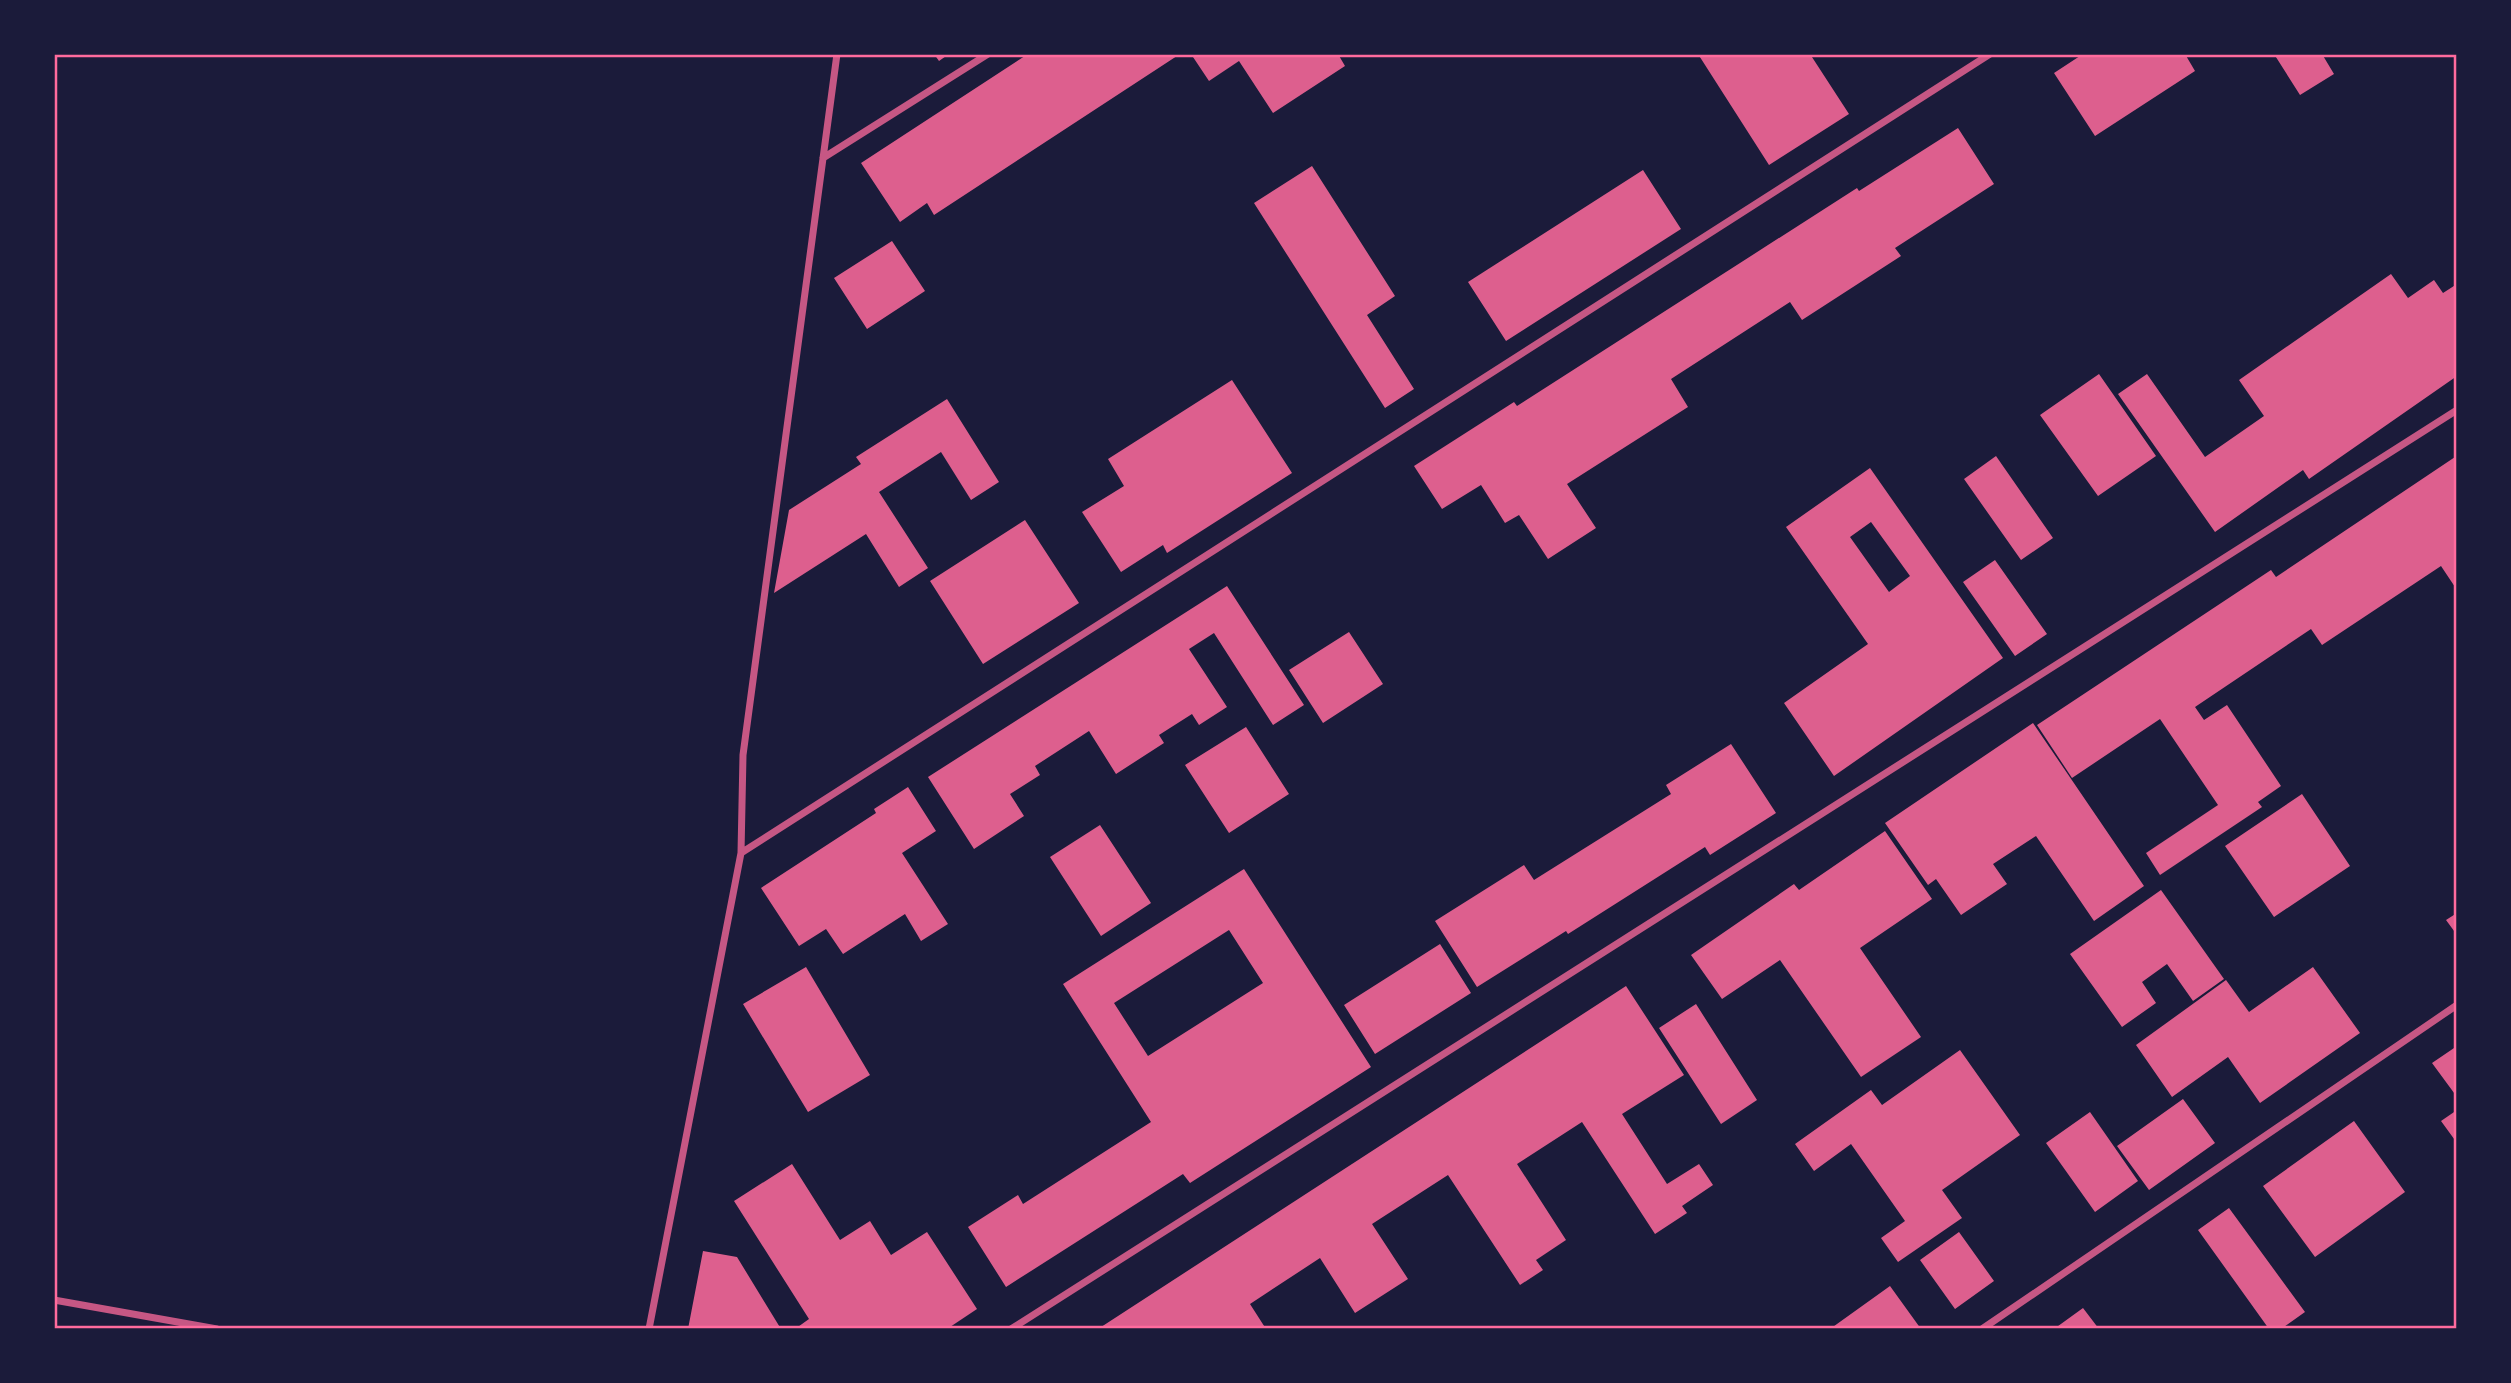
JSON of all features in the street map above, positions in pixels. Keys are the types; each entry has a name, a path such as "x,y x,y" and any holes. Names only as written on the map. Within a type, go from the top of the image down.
{"street":[{"path":"649,1329 741,853 743,755 837,54"},
{"path":"823,158 988,54"},
{"path":"741,853 1990,54"},
{"path":"1011,1329 2457,410"},
{"path":"1982,1329 2457,1005"},
{"path":"54,1300 217,1329"}],"building":[{"path":"934,54 949,54 939,61"},
{"path":"1028,54 1180,54 934,215 927,203 900,222 861,163"},
{"path":"1191,54 1338,54 1345,66 1273,113 1239,61 1209,81"},
{"path":"1698,54 1810,54 1849,114 1769,165"},
{"path":"2083,54 2185,54 2195,71 2095,136 2054,73"},
{"path":"2274,54 2322,54 2334,74 2300,95"},
{"path":"1958,128 1994,184 1895,248 1901,256 1802,320 1790,302 1671,379 1688,407 1567,484 1596,528 1548,559 1519,515 1505,523 1481,485 1442,509 1414,466 1514,402 1517,406 1857,188 1859,191"},
{"path":"1312,166 1395,296 1367,315 1414,389 1385,408 1254,203"},
{"path":"1643,170 1681,229 1506,341 1468,282"},
{"path":"892,241 925,291 867,329 834,278"},
{"path":"2391,274 2408,298 2434,280 2443,293 2457,284 2457,376 2309,479 2303,470 2215,532 2118,394 2147,374 2205,457 2264,416 2239,380"},
{"path":"2099,374 2156,456 2098,496 2040,415"},
{"path":"1232,380 1292,473 1167,553 1163,545 1121,572 1082,512 1124,486 1108,459"},
{"path":"947,399 999,482 971,500 941,452 879,492 928,568 899,587 866,534 774,593 789,510 861,464 856,457"},
{"path":"1996,456 2053,538 2021,560 1964,479"},
{"path":"2455,457 2457,590 2441,566 2322,645 2311,629 2195,707 2204,720 2227,705 2281,786 2258,802 2262,807 2160,875 2146,853 2218,805 2160,719 2072,778 2037,725 2271,570 2276,577"},
{"path":"1870,468 2003,658 1834,776 1784,703 1868,644 1786,527","holes":["1871,522 1910,576 1889,592 1850,537"]},
{"path":"1025,520 1079,603 983,664 930,581"},
{"path":"1995,560 2047,634 2015,656 1963,582"},
{"path":"1227,586 1304,705 1273,725 1214,633 1189,649 1227,707 1199,725 1192,714 1159,735 1164,743 1116,774 1089,731 1035,766 1040,775 1010,794 1024,816 974,849 928,777"},
{"path":"1349,632 1383,684 1323,723 1289,670"},
{"path":"2033,723 2144,886 2094,921 2036,836 1993,864 2007,884 1961,915 1936,879 1928,885 1885,823"},
{"path":"1246,727 1289,794 1229,833 1185,765"},
{"path":"1731,744 1776,813 1710,855 1705,847 1568,934 1566,931 1477,987 1435,921 1524,865 1534,880 1671,794 1666,785"},
{"path":"908,787 936,831 902,853 948,924 921,941 905,914 843,954 826,929 799,946 761,888 876,813 874,809"},
{"path":"2302,794 2350,866 2274,917 2225,846"},
{"path":"1100,825 1151,903 1101,936 1050,857"},
{"path":"1885,831 1932,899 1860,948 1921,1037 1861,1077 1780,960 1722,999 1691,955 1794,884 1799,890"},
{"path":"1244,869 1371,1067 1190,1183 1183,1174 1006,1287 968,1227 1018,1195 1023,1204 1151,1122 1063,984","holes":["1229,930 1263,983 1148,1056 1114,1003"]},
{"path":"2161,890 2224,979 2193,1001 2167,964 2142,982 2156,1003 2122,1027 2070,954"},
{"path":"2457,913 2457,935 2446,920"},
{"path":"1440,944 1471,993 1375,1054 1344,1005"},
{"path":"806,967 870,1075 808,1112 743,1004"},
{"path":"2313,967 2360,1033 2260,1103 2228,1057 2172,1097 2136,1045 2226,980 2249,1012"},
{"path":"1626,986 1684,1075 1622,1114 1667,1184 1699,1164 1713,1185 1682,1206 1687,1213 1655,1234 1582,1122 1517,1164 1566,1240 1536,1260 1543,1270 1520,1285 1448,1175 1372,1224 1408,1279 1355,1313 1320,1258 1250,1304 1266,1329 1098,1329"},
{"path":"1696,1004 1757,1100 1721,1124 1659,1028"},
{"path":"2457,1046 2457,1097 2432,1063"},
{"path":"1960,1050 2020,1135 1942,1190 1962,1218 1898,1262 1881,1238 1905,1221 1851,1144 1814,1171 1795,1144 1871,1090 1882,1105"},
{"path":"2183,1099 2215,1143 2149,1190 2117,1146"},
{"path":"2457,1110 2457,1143 2441,1121"},
{"path":"2090,1112 2138,1181 2095,1212 2046,1143"},
{"path":"2354,1121 2405,1192 2315,1257 2263,1186"},
{"path":"792,1164 840,1240 870,1221 891,1255 927,1232 977,1309 947,1329 795,1329 809,1319 734,1201"},
{"path":"2229,1208 2305,1312 2281,1329 2269,1329 2198,1230"},
{"path":"1959,1232 1994,1281 1955,1309 1920,1260"},
{"path":"703,1251 737,1257 781,1329 688,1329"},
{"path":"1890,1286 1921,1329 1830,1329"},
{"path":"2083,1308 2099,1329 2054,1329"}]}
